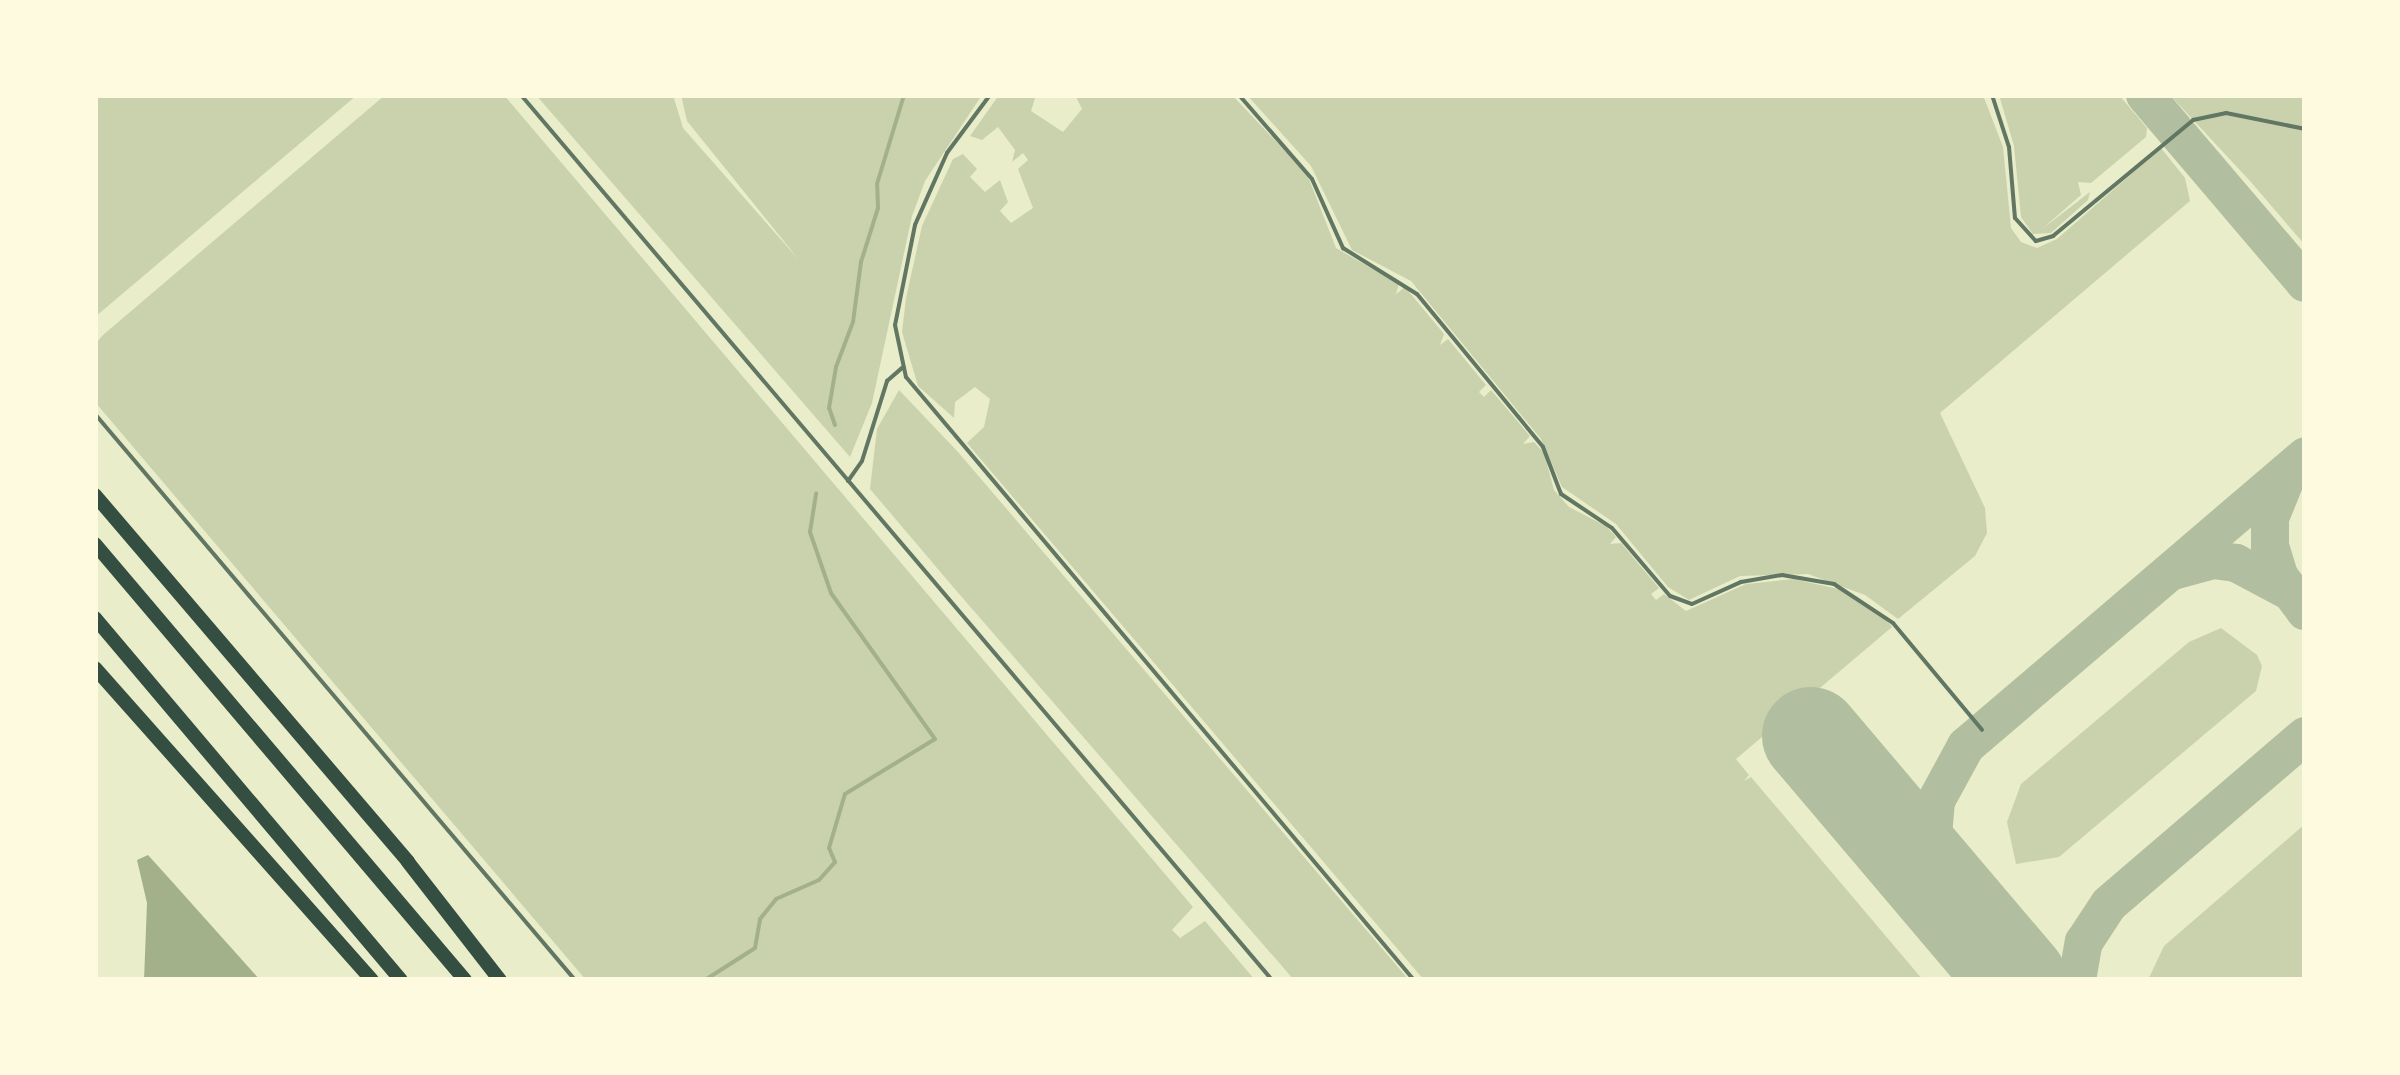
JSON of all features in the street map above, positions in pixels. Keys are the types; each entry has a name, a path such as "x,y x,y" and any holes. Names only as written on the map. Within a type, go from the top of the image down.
{"highway":[{"path":"95,483 154,564"},
{"path":"95,496 500,980"},
{"path":"95,544 465,980"},
{"path":"95,618 402,980"},
{"path":"95,668 372,980"}],"lane":[{"path":"520,95 1272,980"},
{"path":"990,95 947,153 914,225 896,309 902,368 922,402 1414,980"},
{"path":"1239,95 1312,179 1342,248 1416,294 1543,447 1562,494 1612,528 1670,596 1692,604 1767,576 1834,584 1893,623 1982,730"},
{"path":"1992,95 2009,146 2015,218 2036,241 2054,236 2174,130 2226,113 2305,129"},
{"path":"848,480 862,461 887,381 902,368"},
{"path":"95,414 576,980"}],"shaded area":[{"path":"95,95 357,95 95,317"},
{"path":"385,95 504,95 1193,907 1172,930 1180,938 1205,921 1255,980 586,980 95,402 95,344 103,335"},
{"path":"536,95 673,95 683,128 799,260 687,121 681,95 982,95 925,181 912,216 872,403 850,457"},
{"path":"999,95 1036,95 1031,111 1063,132 1082,109 1075,95 1232,95 1307,174 1336,248 1399,284 1396,294 1405,287 1444,334 1440,345 1448,339 1486,385 1479,392 1484,397 1491,390 1530,436 1523,444 1534,442 1544,453 1554,490 1569,507 1606,526 1616,537 1610,544 1621,543 1659,588 1651,594 1656,600 1664,594 1686,611 1746,584 1793,579 1843,590 1884,617 1892,627 1736,759 1749,775 1744,781 1751,777 1923,980 1424,980 967,443 984,427 990,399 975,387 955,402 954,418 918,386 902,332 906,298 922,226 953,159 963,154 977,169 970,177 985,192 1000,180 1008,202 1000,211 1011,223 1033,208 1018,169 1028,160 1023,153 1012,162 1015,150 998,127 982,140 970,136"},
{"path":"1247,95 1983,95 2003,147 2011,228 2021,242 2037,248 2057,239 2161,148 2185,178 2190,201 1940,413 1985,508 1987,533 1975,556 1898,619 1865,595 1808,574 1740,576 1689,600 1668,587 1616,524 1562,487 1541,439 1411,281 1352,250 1311,166"},
{"path":"1999,95 2119,95 2147,128 2146,137 2091,183 2078,182 2081,195 2042,229 2090,192 2088,200 2051,233 2033,234 2021,217 2014,146"},
{"path":"2170,95 2305,95 2305,245 2250,181"},
{"path":"899,390 958,452 1409,980 1294,980 954,588 870,489 877,429"},
{"path":"2221,628 2257,655 2262,666 2256,691 2059,857 2016,864 2007,822 2021,784 2189,642"},
{"path":"2305,824 2305,980 2148,980 2164,946"},
{"path":"148,855 260,980 144,980 147,903 137,860"}],"waterway":[{"path":"835,425 829,408 836,367 853,322 861,262 878,208 877,184 904,95"},
{"path":"705,980 755,948 760,919 776,899 819,880 835,862 829,848 845,794 935,739 831,593 810,532 816,493"}],"taxiway":[{"path":"2145,95 2305,283"},
{"path":"1943,892 1932,846 1936,801 1966,746 2305,456"},
{"path":"2287,476 2270,518 2270,546 2279,576 2305,611"},
{"path":"2173,571 2213,560 2236,563 2287,590"},
{"path":"2077,980 2084,942 2109,904 2305,736"}],"runway":[{"path":"1811,736 2018,980"}]}
